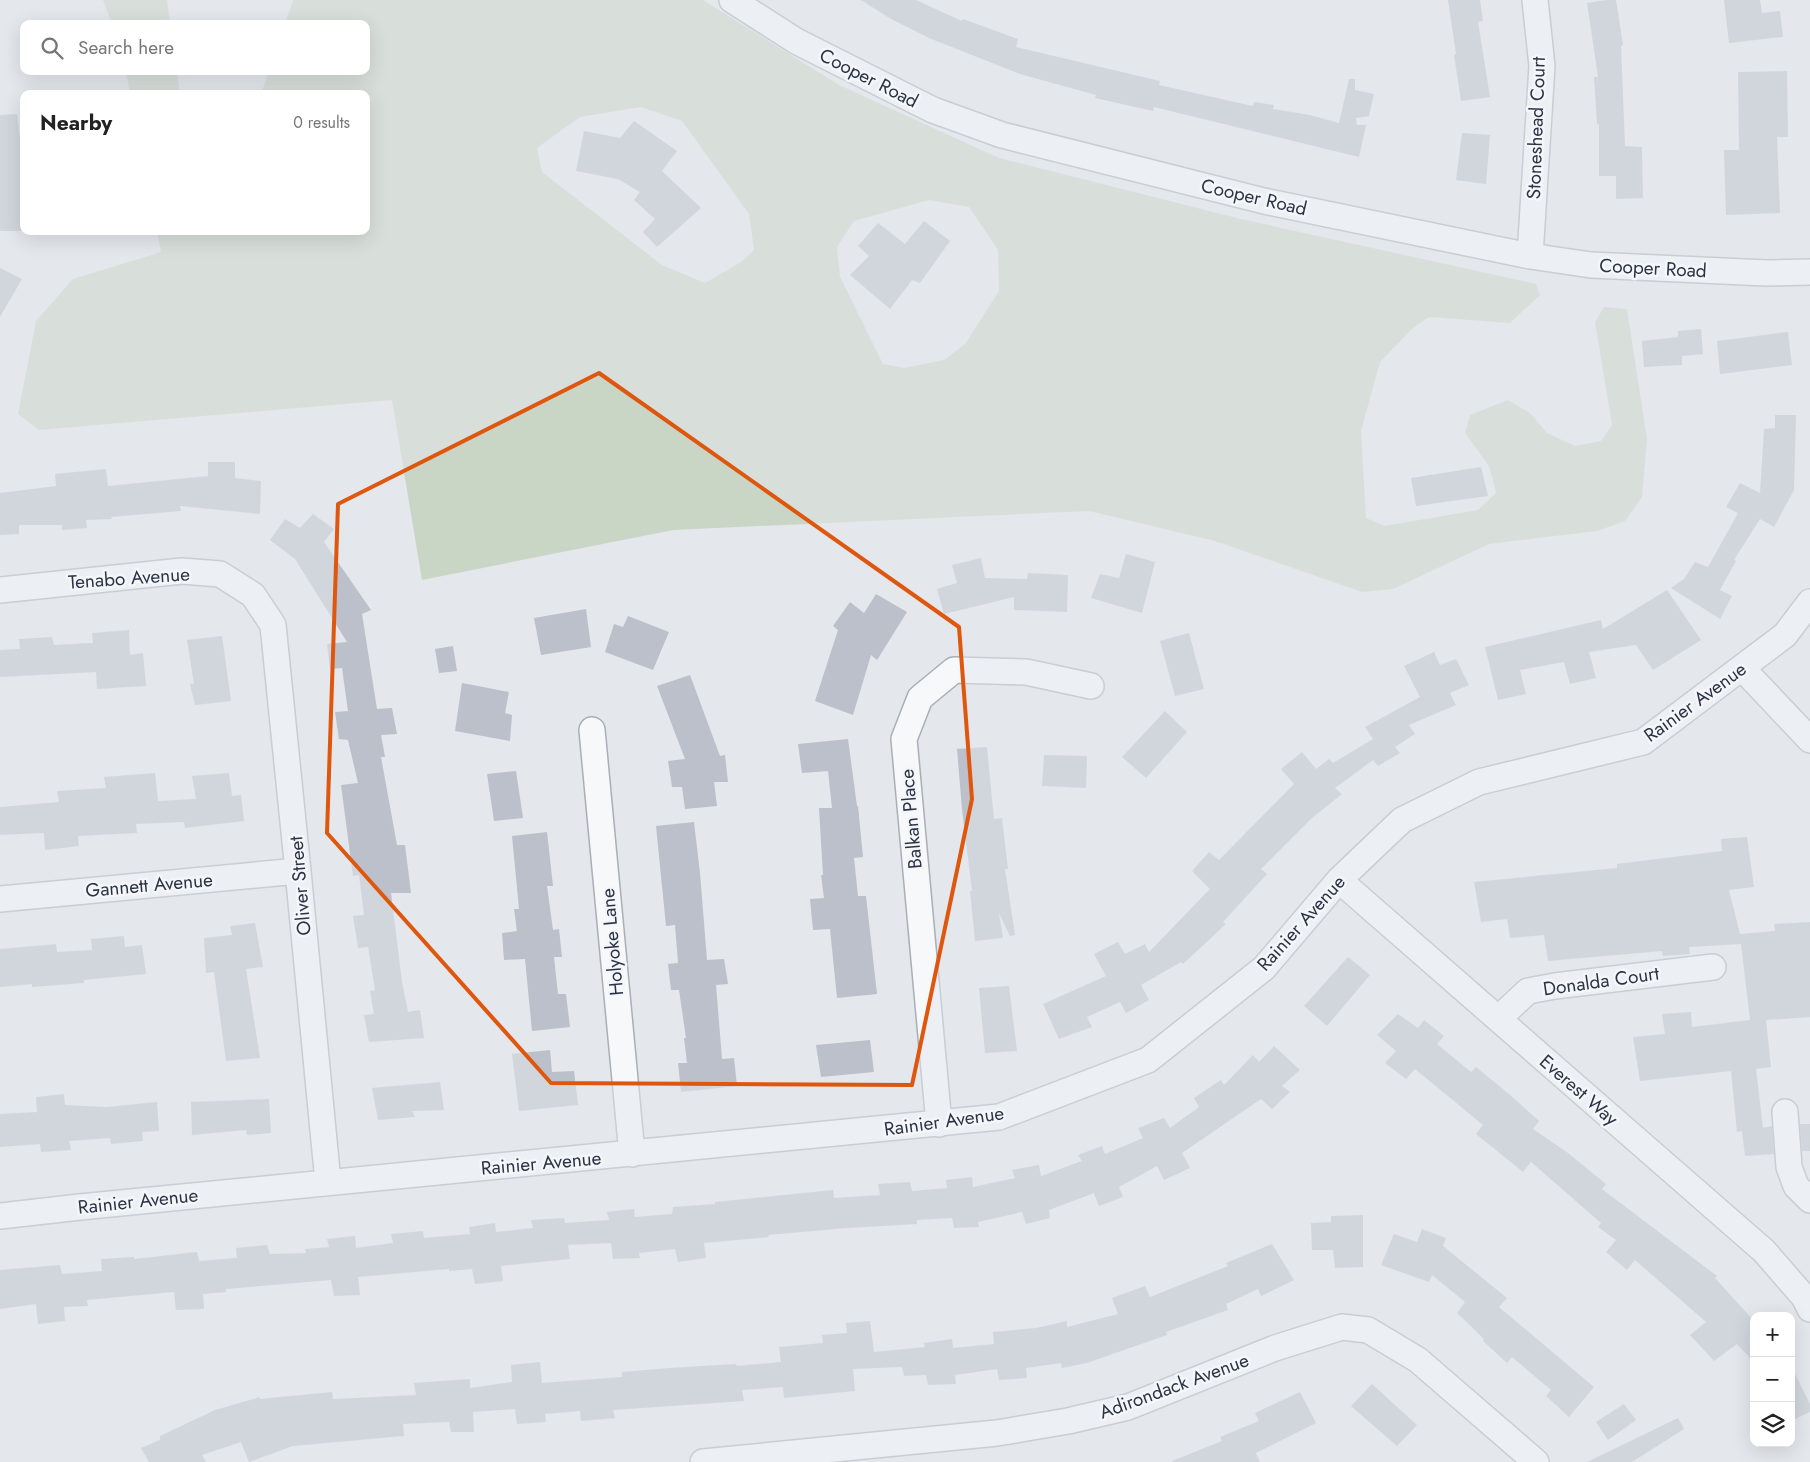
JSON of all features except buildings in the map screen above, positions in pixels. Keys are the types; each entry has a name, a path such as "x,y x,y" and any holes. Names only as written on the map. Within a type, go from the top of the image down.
{"street":[{"name":"Cooper Road","path":"732,0 796,41 905,96 933,110 1002,135 1264,201 1530,256 1591,265 1766,273 1810,272"},
{"name":"Stoneshead Court","path":"1530,256 1542,66 1535,0"},
{"name":"Tenabo Avenue","path":"0,590 182,571 220,574 253,595"},
{"name":"Oliver Street","path":"253,595 273,625 328,1182"},
{"name":"Rainier Avenue","path":"0,1216 999,1117 1148,1060 1264,968 1339,880 1402,820 1479,782 1643,742 1785,635 1810,602"},
{"path":"1742,668 1810,740"},
{"name":"Balkan Place","path":"938,1124 904,739 920,698 954,670 1026,672 1091,686"},
{"name":"Holyoke Lane","path":"592,730 632,1154"},
{"name":"Gannett Avenue","path":"0,899 298,870"},
{"name":"Everest Way","path":"1339,880 1764,1251 1804,1297 1810,1309"},
{"name":"Donalda Court","path":"1499,1018 1528,992 1556,986 1713,967"},
{"path":"1785,1112 1789,1167 1796,1186 1810,1200"},
{"name":"Adirondack Avenue","path":"702,1462 998,1434 1107,1413 1128,1407 1275,1348 1342,1326 1368,1330 1418,1360 1536,1462"}],"highlighted area":[{"path":"599,373 959,627 972,799 912,1085 551,1083 327,833 338,504"}],"green space":[{"path":"103,0 167,0 170,20 110,20"},
{"path":"293,0 703,0 839,85 999,158 1241,219 1536,284 1540,295 1510,323 1429,317 1413,328 1380,362 1361,431 1366,518 1384,526 1478,510 1496,493 1489,466 1465,433 1470,415 1508,400 1530,413 1547,433 1575,446 1601,441 1612,425 1595,322 1604,307 1627,309 1647,439 1642,497 1625,521 1597,531 1489,544 1393,589 1362,592 1215,541 1089,511 673,530 422,580 392,400 39,430 18,414 36,321 73,279 161,252 158,235 370,235 370,90 262,90 268,75 370,75 370,20 286,20","holes":["641,107 682,121 749,214 754,250 741,262 705,283 662,265 542,172 537,148 580,117","929,200 969,207 998,250 999,291 965,344 944,360 904,368 883,364 840,277 837,247 854,221"]},
{"path":"127,75 178,75 179,90 129,90"}]}
